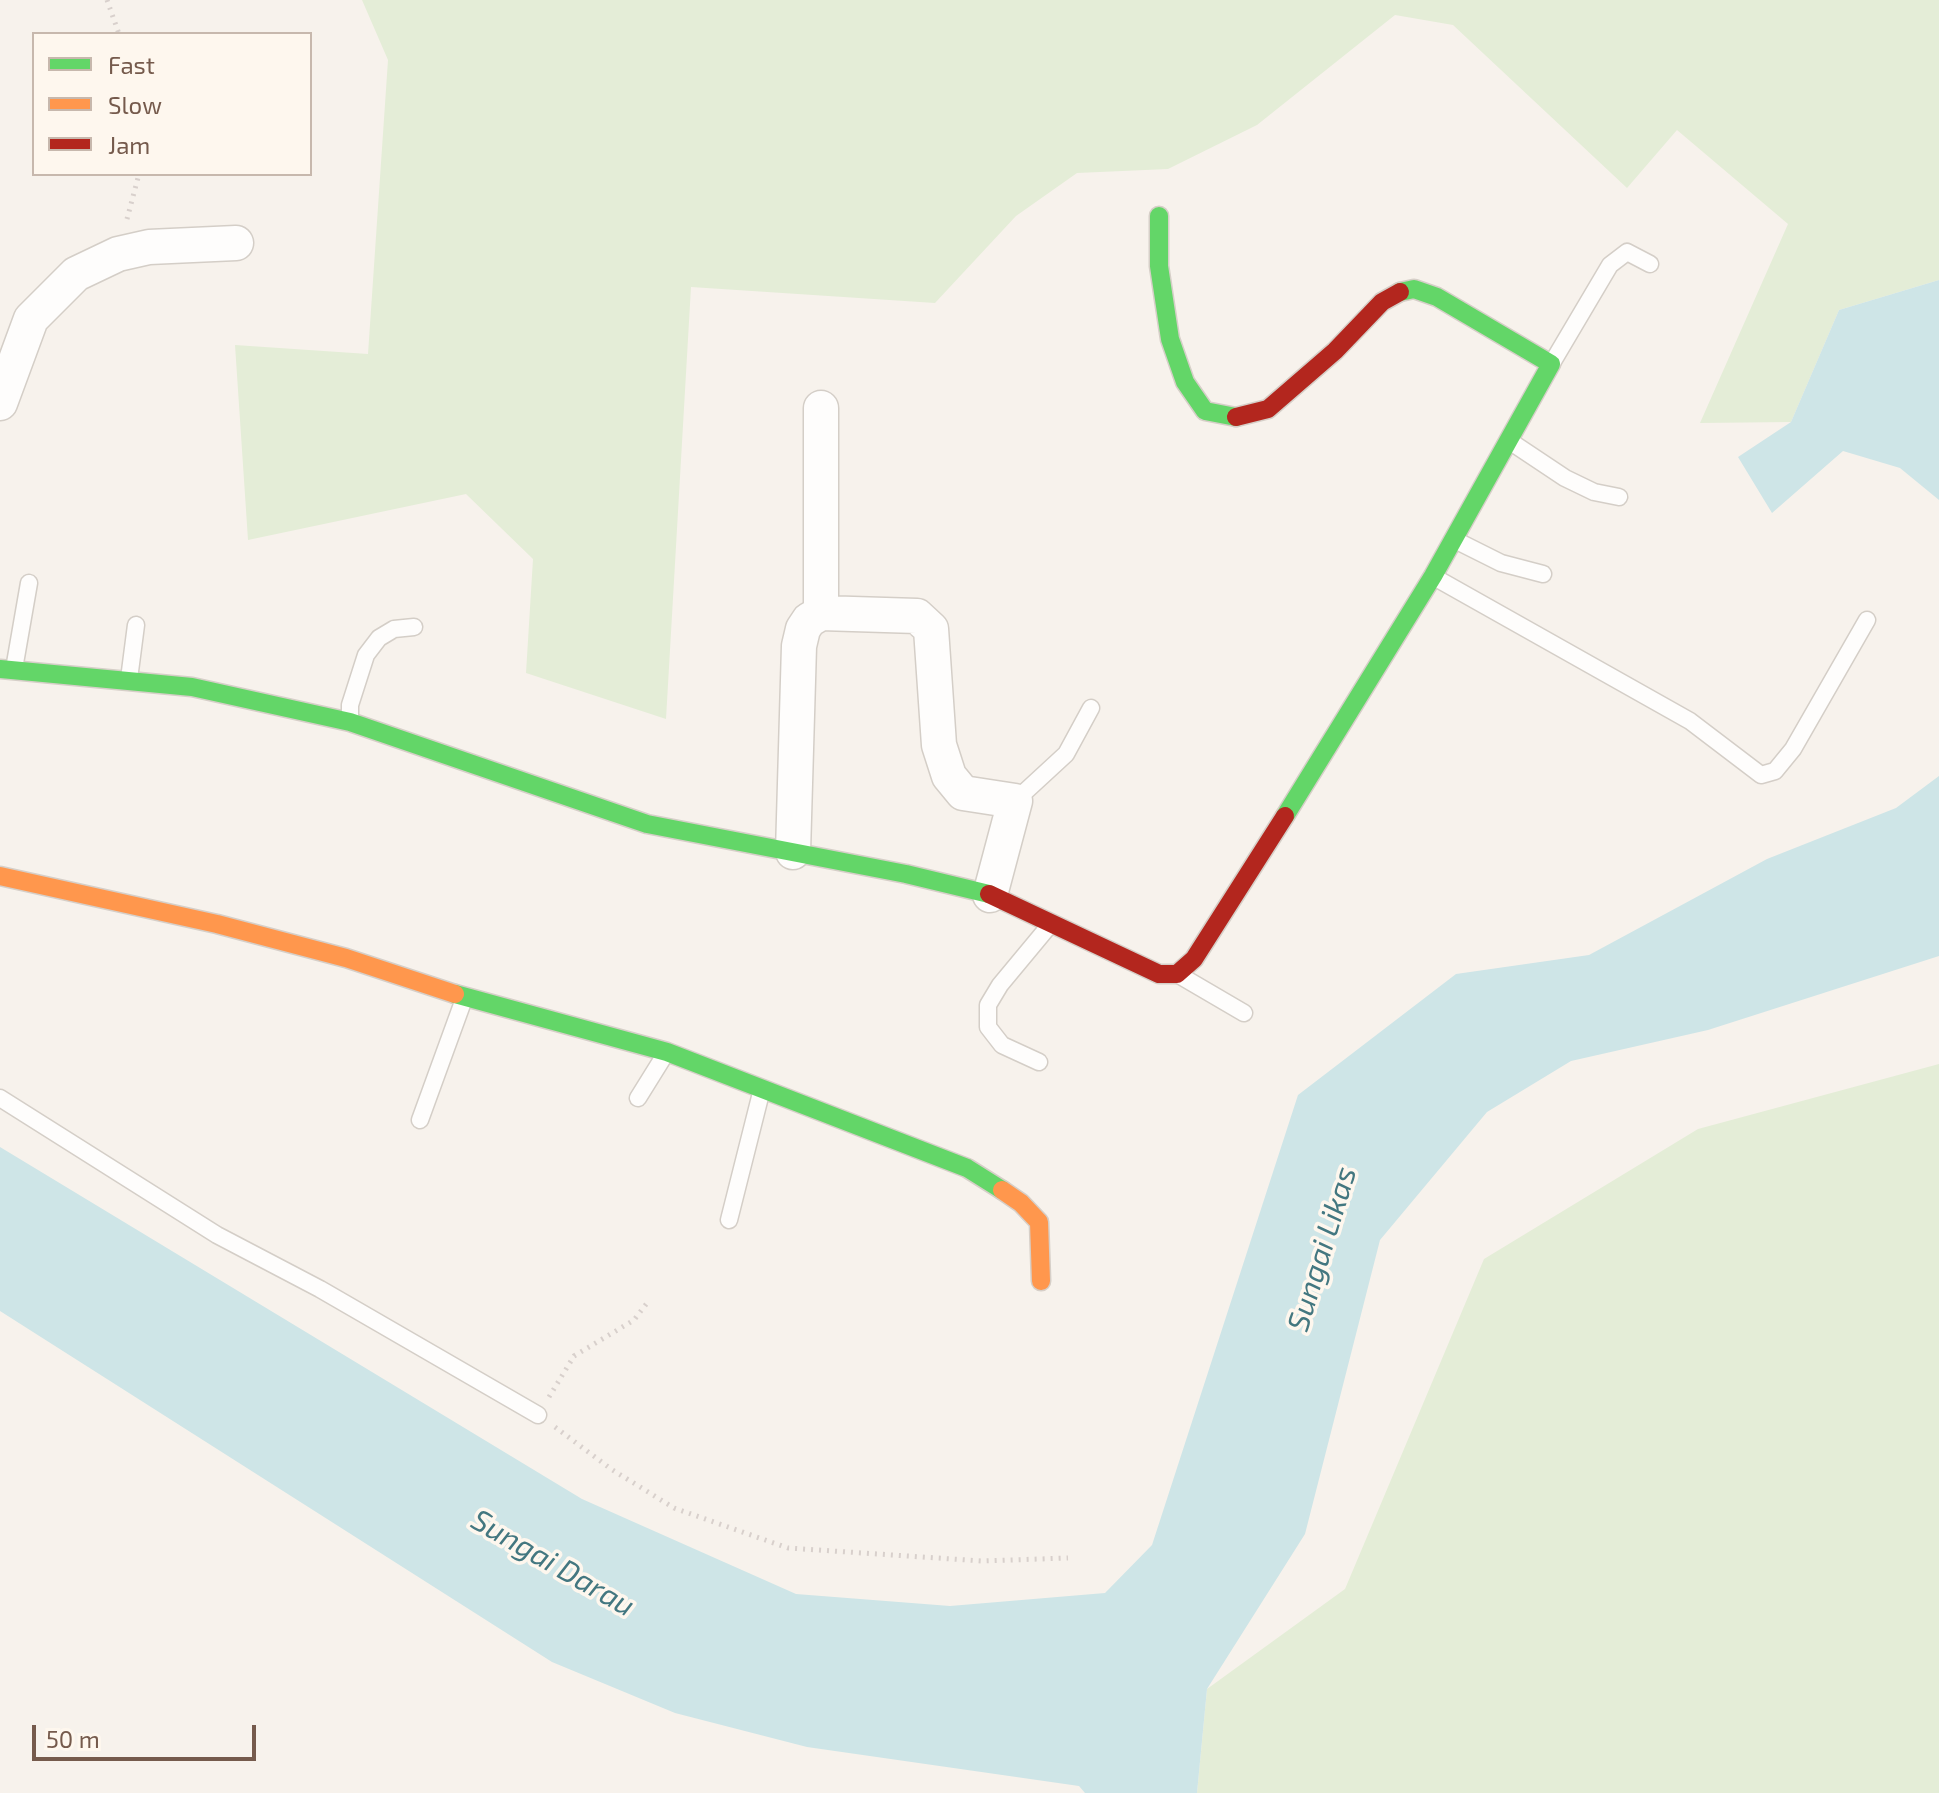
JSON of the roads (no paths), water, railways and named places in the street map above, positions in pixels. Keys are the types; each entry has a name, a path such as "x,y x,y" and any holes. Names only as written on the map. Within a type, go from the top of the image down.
{"street":[{"path":"7,670 129,679 241,695 350,722 647,824 990,895 1009,901 1050,925 1159,974 1177,974 1194,959 1257,862 1433,576 1551,364 1437,297 1414,289 1402,291 1382,302 1335,351 1268,409 1244,417 1227,418 1205,411 1185,382 1170,339 1159,266 1159,216"},
{"path":"0,403 31,319 76,274 118,254 186,244 236,243"},
{"path":"821,408 821,613"},
{"path":"793,852 799,646 809,620 821,613 917,616 926,621 931,629 939,745 949,776 963,793 1015,801 990,895"},
{"path":"0,876 231,928 346,958 464,997 667,1052 762,1087 967,1168 1021,1203 1039,1222 1041,1281"}],"lane":[{"path":"1551,364 1610,265 1627,252 1650,264"},
{"path":"1510,441 1565,478 1594,492 1619,497"},
{"path":"1454,539 1501,563 1543,574"},
{"path":"1433,576 1690,721 1761,775 1775,771 1793,749 1867,620"},
{"path":"7,670 29,583"},
{"path":"129,679 136,625"},
{"path":"350,722 350,705 366,655 379,638 394,629 414,627"},
{"path":"1015,801 1066,754 1091,708"},
{"path":"1039,1062 1002,1045 988,1027 988,1005 1000,985 1050,925"},
{"path":"1177,974 1244,1013"},
{"path":"420,1120 464,997"},
{"path":"638,1098 667,1052"},
{"path":"729,1220 762,1087"},
{"path":"0,1098 217,1235 333,1296 538,1415"}],"water":[{"path":"1939,280 1939,500 1900,468 1843,451 1772,513 1738,457 1791,422 1839,310"},
{"path":"1939,776 1939,956 1708,1030 1571,1061 1487,1112 1380,1240 1305,1534 1207,1689 1197,1793 1085,1793 1079,1786 807,1747 675,1713 552,1662 0,1311 0,1147 582,1499 796,1594 950,1606 1105,1593 1152,1545 1298,1095 1456,974 1589,955 1767,859 1896,808"}],"water label":[{"name":"Sungai Likas","path":"1322,1249"},
{"name":"Sungai Darau","path":"553,1563"}]}
